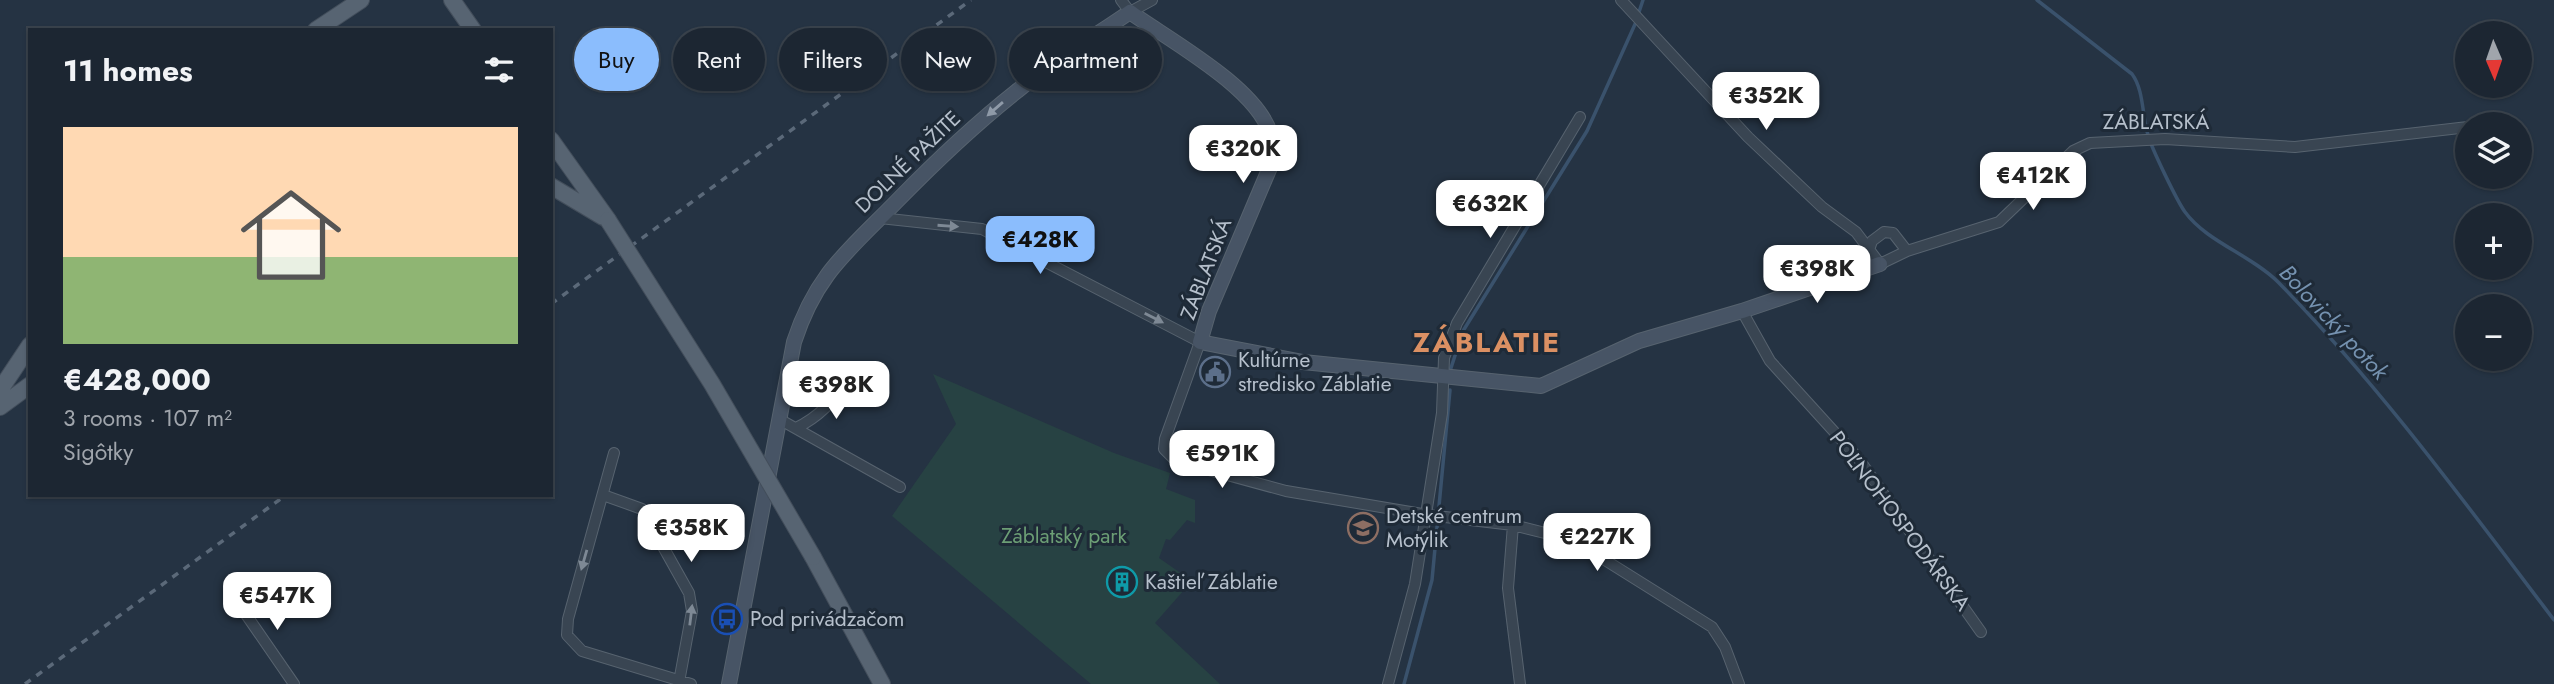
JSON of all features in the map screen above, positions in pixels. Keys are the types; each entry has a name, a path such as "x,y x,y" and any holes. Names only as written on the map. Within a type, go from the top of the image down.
{"main road":[{"path":"319,28 361,0"},
{"path":"452,0 472,28"},
{"path":"553,143 608,220 712,384 813,557 882,684"},
{"path":"553,187 608,220"},
{"path":"0,380 28,347"},
{"path":"0,390 28,348"},
{"path":"0,407 28,386"}],"street":[{"name":"DOLNÉ PAŽITE","path":"729,684 794,342 809,302 840,256 949,149 1018,89 1125,6 1152,0"},
{"path":"1621,0 1748,137 1822,207 1856,232 1880,264"},
{"name":"ZÁBLATSKÁ","path":"1125,6 1249,97 1270,133 1271,165 1209,311 1200,342 1303,362 1442,378 1541,386 1639,341 1742,311 1880,264 1907,251 1999,222 2073,151 2090,144 2150,141 2295,147 2455,129"},
{"path":"1388,684 1415,584 1428,515 1442,413 1444,358 1457,323 1580,117"},
{"path":"880,218 982,229 1200,342 1165,439 1164,449 1176,461 1286,491 1428,515 1513,525 1573,540 1712,627 1725,647 1736,683"},
{"path":"1869,250 1872,242 1884,232 1893,233 1907,251"},
{"name":"POĽNOHOSPODÁRSKA","path":"1742,311 1770,361 1858,458 1981,632"},
{"path":"796,428 812,421 831,404 848,381"},
{"path":"779,419 900,487"},
{"path":"614,453 568,619 567,635 582,651 691,684"},
{"path":"603,495 642,509 689,593 692,611 679,682"},
{"path":"1513,525 1508,588 1520,684"},
{"path":"234,597 294,684"}],"green space":[{"name":"Záblatský park","path":"933,374 1114,453 1170,473 1166,489 1195,500 1195,523 1187,520 1170,540 1166,539 1159,558 1192,581 1155,623 1220,684 1091,684 892,516 956,424"}],"waterway":[{"path":"1638,15 1643,0"},
{"name":"Bolovický potok","path":"2037,0 2132,74 2139,88 2150,141 2185,212 2205,232 2267,272 2316,322 2421,446 2554,620"},
{"path":"1450,371 1463,331 1587,131 1636,22"},
{"path":"1404,684 1432,580 1450,390"}],"railway":[{"path":"553,303 971,0"},
{"path":"25,684 283,497"}],"place":[{"name":"Kultúrne stredisko Záblatie","path":"1215,372"},
{"name":"Detské centrum Motýlik","path":"1363,528"},
{"name":"Kaštieľ Záblatie","path":"1122,582"},
{"name":"Pod privádzačom","path":"727,619"}],"district":[{"name":"ZÁBLATIE","path":"1487,342"}]}
